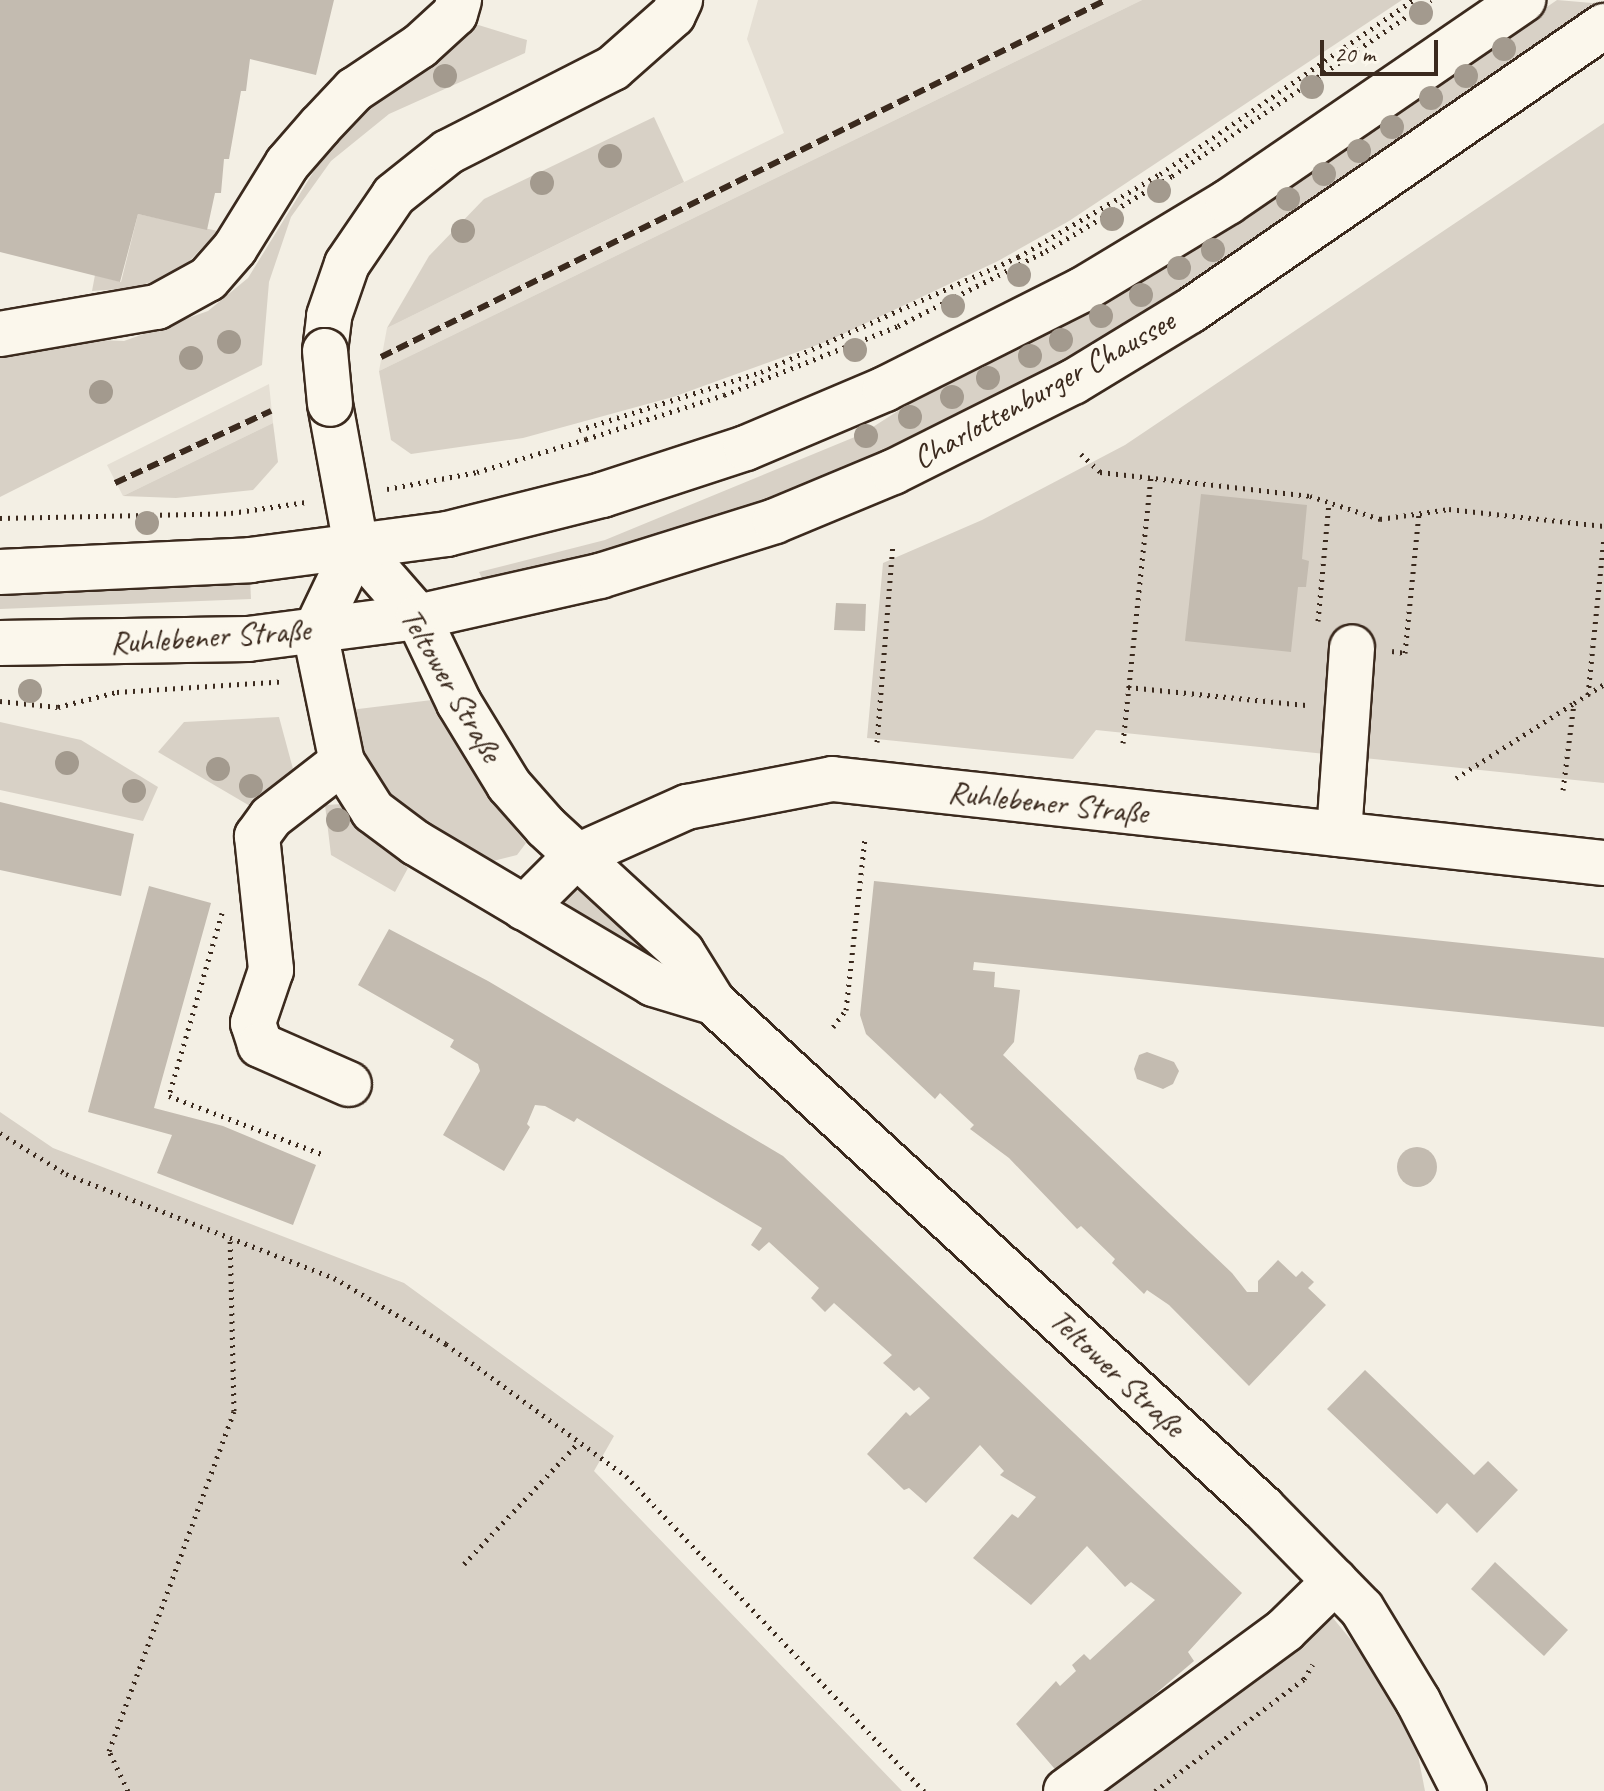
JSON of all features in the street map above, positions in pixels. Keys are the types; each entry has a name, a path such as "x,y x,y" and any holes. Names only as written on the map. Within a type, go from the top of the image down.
{"street":[{"path":"0,334 157,307 208,279 235,248 287,164 320,126 354,90 420,46 455,14 459,0"},
{"path":"315,632 356,546 330,404 325,351 329,316 347,264 394,195 448,152 613,68 673,15 680,0"},
{"path":"0,572 127,569 356,546 472,529 602,495 746,448 885,389 1161,244 1523,0"},
{"name":"Charlottenburger Chaussee","path":"418,617 695,549 790,515 972,434 1073,382 1190,311 1604,26"},
{"name":"Teltower Straße","path":"356,546 418,617 453,692 509,785 575,857 682,952 713,1002 1263,1508 1362,1609 1464,1791"},
{"name":"Ruhlebener Straße","path":"0,643 74,645 315,632 418,617"},
{"name":"Teltower Straße","path":"315,632 342,762 373,811 410,840 653,984 713,1002"},
{"path":"1339,834 1352,647"},
{"path":"342,762 271,817 257,836 255,852 271,970 253,1023 260,1045 349,1084"},
{"name":"Ruhlebener Straße","path":"524,908 575,857 687,807 832,779 1604,863"},
{"path":"1066,1791 1285,1630 1335,1581"}],"path":[{"path":"579,430 761,372 1018,257 1160,174 1413,0"},
{"path":"436,481 724,395 898,326 1046,251 1172,176 1431,0"},
{"path":"1081,454 1100,472 1329,502 1380,519 1449,509 1604,526"},
{"path":"1123,743 1151,477"},
{"path":"1329,502 1316,643 1405,653 1419,513"},
{"path":"0,518 253,511"},
{"path":"1588,695 1604,537"},
{"path":"876,747 893,544"},
{"path":"0,701 58,707 117,692 260,683"},
{"path":"1456,778 1604,684"},
{"path":"1128,687 1348,709"},
{"path":"1563,790 1574,703"},
{"path":"833,1027 846,1010 865,838"},
{"path":"0,1133 66,1174 334,1278 446,1344 626,1476 924,1791"},
{"path":"128,1791 109,1751 234,1411 230,1237"},
{"path":"464,1564 578,1443"},
{"path":"1155,1791 1304,1679 1317,1657"}],"shaded area":[{"path":"758,0 1142,0 379,371 387,328 784,133 747,39"},
{"path":"1142,0 1402,0 1069,221 998,261 828,341 673,397 523,438 411,454 391,440 379,371"},
{"path":"1557,0 1604,4 1256,245 971,419 758,507 486,587 479,572 605,540 862,434 929,391 1194,249"},
{"path":"472,23 527,40 525,53 389,114 331,161 291,217 269,282 262,365 0,497 0,350 78,339 124,341 208,311 248,278 325,153 361,115 447,53"},
{"path":"654,117 684,182 387,328 429,256 484,199"},
{"path":"1604,123 1604,783 1096,730 1073,759 867,738 883,563 982,520 1125,445"},
{"path":"138,214 218,231 179,272 134,288 92,291 95,275 121,282"},
{"path":"269,384 273,423 123,496 107,465"},
{"path":"273,423 278,462 253,490 176,498 123,496"},
{"path":"250,578 251,599 0,609 0,592"},
{"path":"432,700 486,794 526,843 517,855 481,864 396,808 363,757 350,710"},
{"path":"279,717 296,780 262,813 158,752 184,722"},
{"path":"0,722 81,740 158,787 143,821 0,790"},
{"path":"343,804 361,829 408,868 395,892 331,855 325,805"},
{"path":"576,885 669,969 563,914 558,899"},
{"path":"0,1112 53,1148 404,1283 614,1436 594,1471 902,1791 0,1791"},
{"path":"1328,1612 1361,1652 1416,1745 1425,1791 1078,1791"}],"building":[{"path":"0,0 334,0 316,75 250,59 246,91 241,91 229,159 224,159 221,193 215,193 207,230 138,214 120,282 0,252"},
{"path":"1201,494 1307,505 1302,559 1309,561 1306,587 1298,587 1291,652 1185,641"},
{"path":"836,603 866,604 865,631 834,630"},
{"path":"0,802 134,834 121,896 0,870"},
{"path":"874,881 1604,958 1604,1027 974,962 973,970 995,972 994,987 1020,990 1014,1042 1003,1055 1232,1273 1247,1292 1258,1292 1258,1281 1278,1260 1296,1277 1302,1271 1314,1282 1308,1288 1326,1305 1249,1386 1169,1305 1147,1290 1144,1294 1112,1263 1115,1259 1081,1226 1077,1229 1009,1158 970,1129 974,1125 940,1093 935,1099 866,1034 860,1015"},
{"path":"149,886 211,903 154,1108 223,1126 316,1165 293,1225 157,1173 172,1135 88,1112"},
{"path":"389,929 488,981 783,1156 1242,1593 1188,1652 1194,1661 1060,1775 1016,1724 1056,1681 1060,1686 1076,1671 1072,1665 1084,1654 1090,1660 1155,1600 1131,1582 1125,1587 1087,1546 1031,1605 973,1558 1012,1514 1018,1518 1036,1497 1000,1475 1004,1471 980,1445 926,1503 909,1488 904,1490 867,1454 906,1412 910,1416 930,1398 919,1387 914,1391 883,1363 892,1355 834,1303 825,1312 811,1298 819,1288 769,1242 759,1251 751,1245 762,1228 577,1118 574,1122 545,1106 535,1105 527,1124 530,1127 504,1171 443,1135 480,1071 478,1064 450,1047 454,1040 358,985"},
{"path":"1147,1052 1174,1062 1179,1071 1173,1084 1163,1089 1137,1079 1134,1069 1139,1055"},
{"path":"1417,1147 1431,1153 1437,1167 1431,1181 1417,1187 1403,1181 1397,1167 1403,1153"},
{"path":"1365,1370 1474,1475 1488,1461 1518,1490 1477,1533 1447,1503 1437,1514 1327,1409"},
{"path":"1495,1562 1568,1630 1544,1656 1471,1589"}],"railway":[{"path":"381,357 1106,0"},
{"path":"115,483 271,411"}]}
